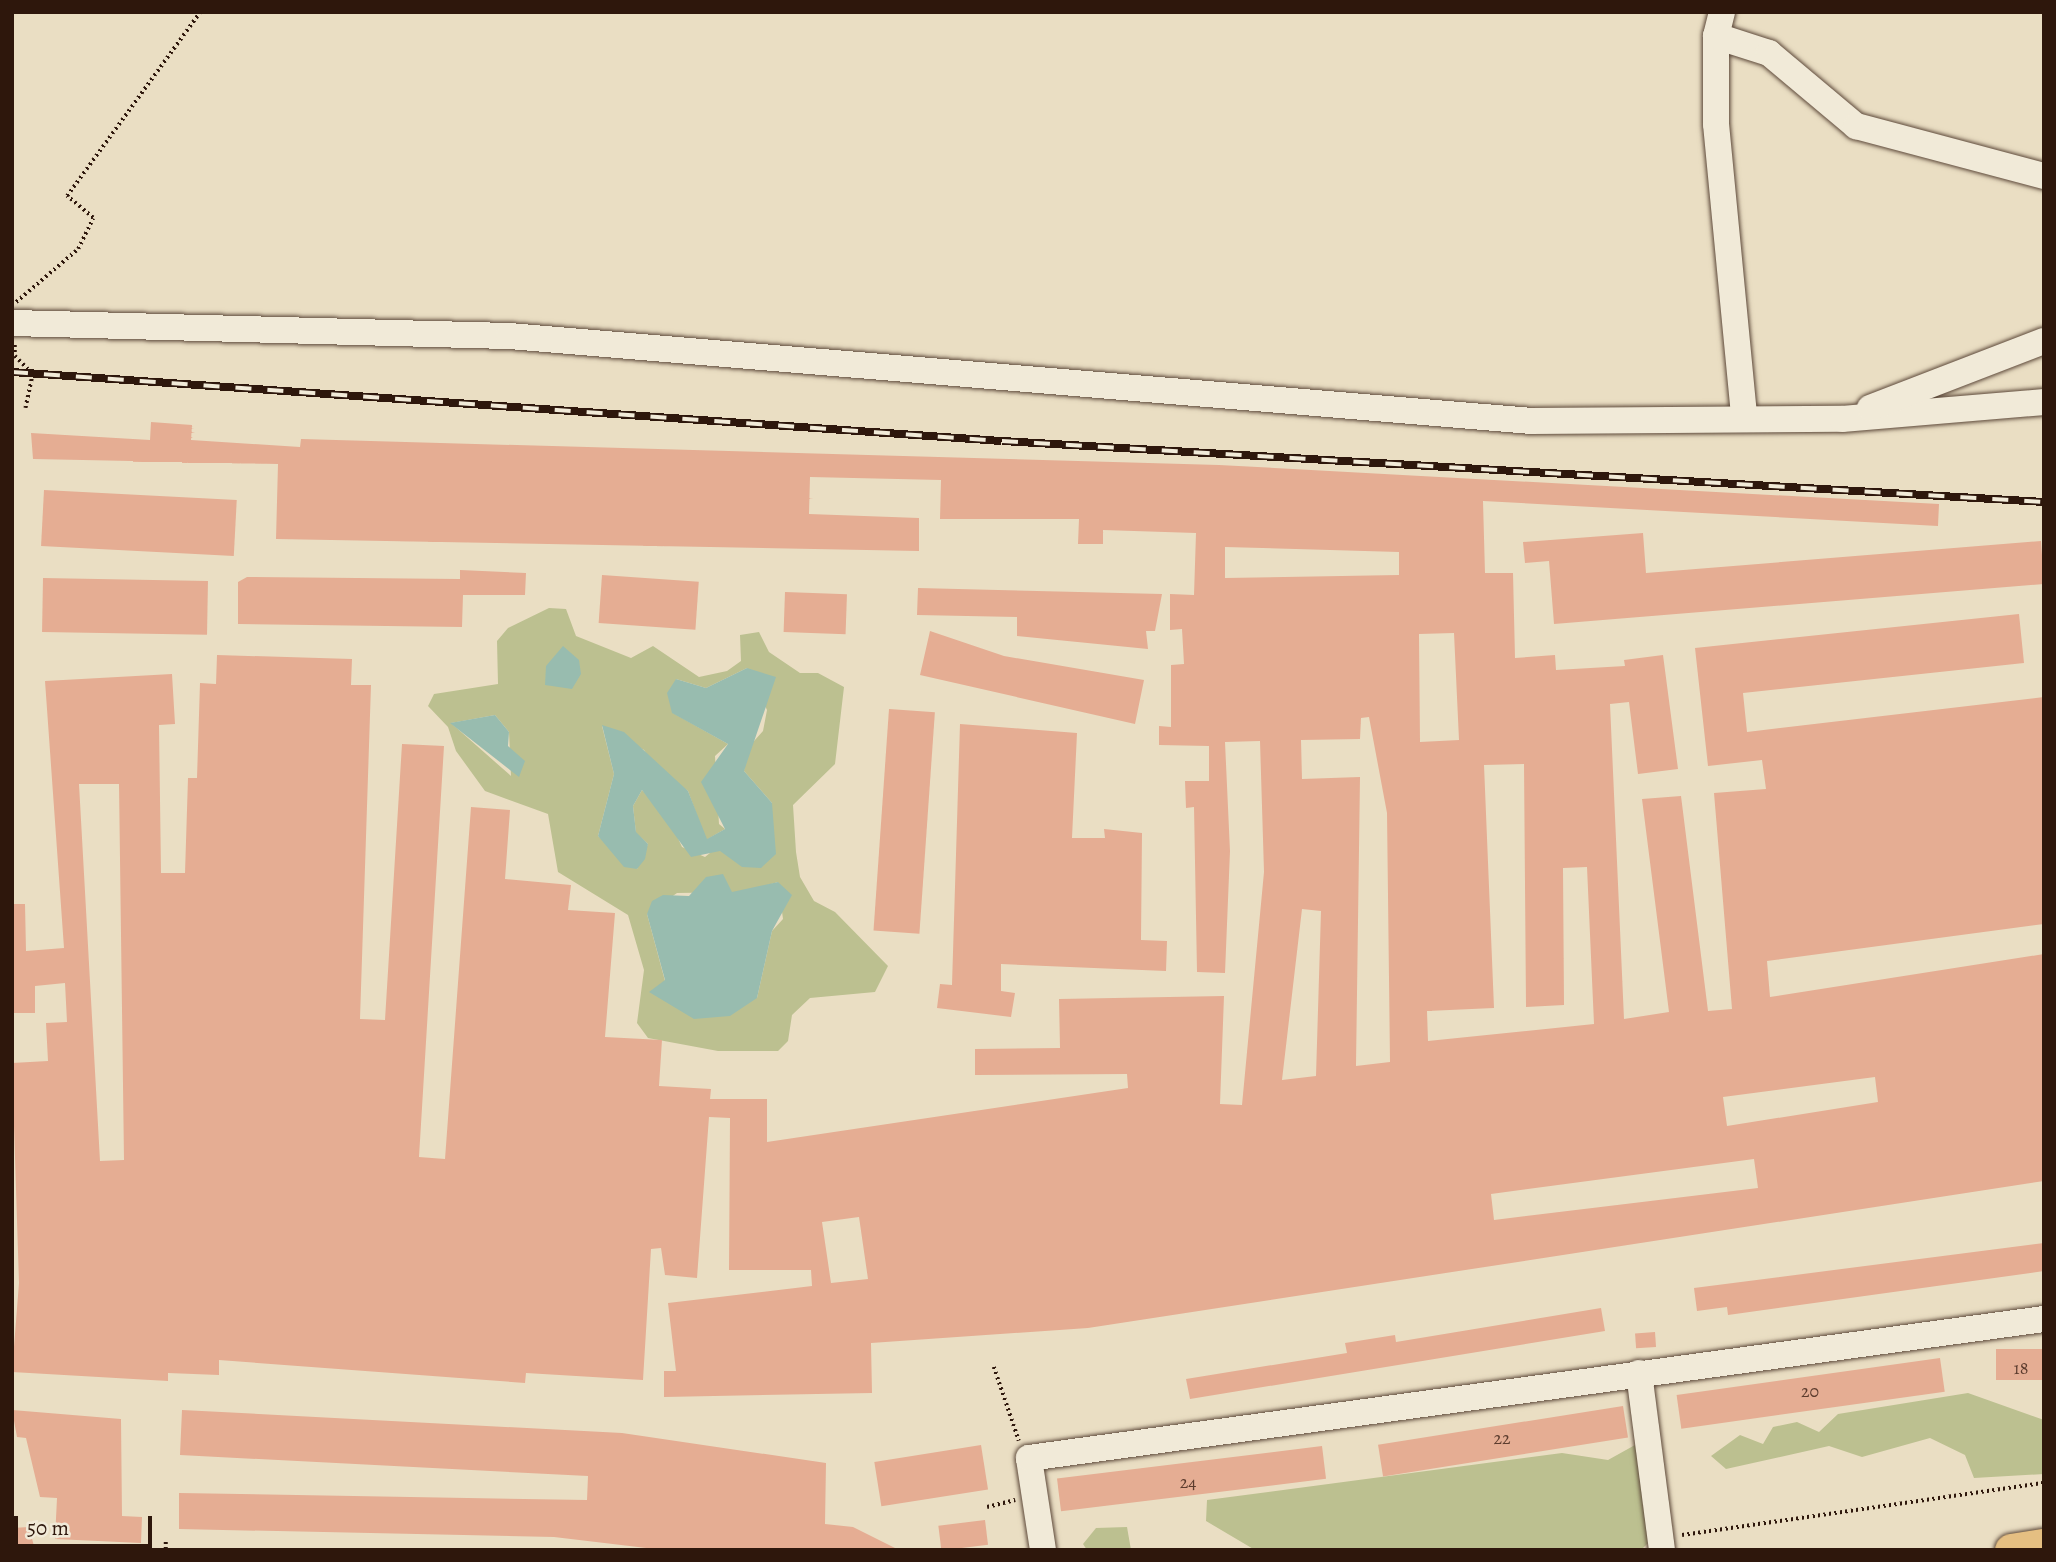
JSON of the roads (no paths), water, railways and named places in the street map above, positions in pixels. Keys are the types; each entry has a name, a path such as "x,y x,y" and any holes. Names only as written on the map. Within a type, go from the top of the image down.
{"main road":[{"path":"2011,1550 2044,1545"}],"lane":[{"path":"1744,415 1716,124 1719,24 1769,53 1856,126 2044,176"},
{"path":"14,323 509,336 1531,421 1744,415 1842,419 2044,402"},
{"path":"1842,419 2044,341"},
{"path":"1044,1550 1029,1458 2044,1319"},
{"path":"1639,1373 1661,1544"}],"water":[{"path":"563,646 579,660 581,674 572,689 545,685 546,666"},
{"path":"747,668 776,677 744,771 772,803 776,854 761,868 742,867 720,851 691,857 642,790 633,806 636,832 648,844 645,859 637,869 624,867 598,836 614,774 602,725 624,732 688,791 707,839 725,829 701,782 728,744 672,713 667,693 676,679 706,688"},
{"path":"495,715 509,732 508,746 525,761 519,777 450,723"},
{"path":"723,874 732,892 778,882 792,895 772,931 757,998 730,1016 694,1019 649,992 665,980 647,914 652,901 663,895 689,896 706,877"}],"railway":[{"path":"12,372 1002,441 2044,502"}]}
